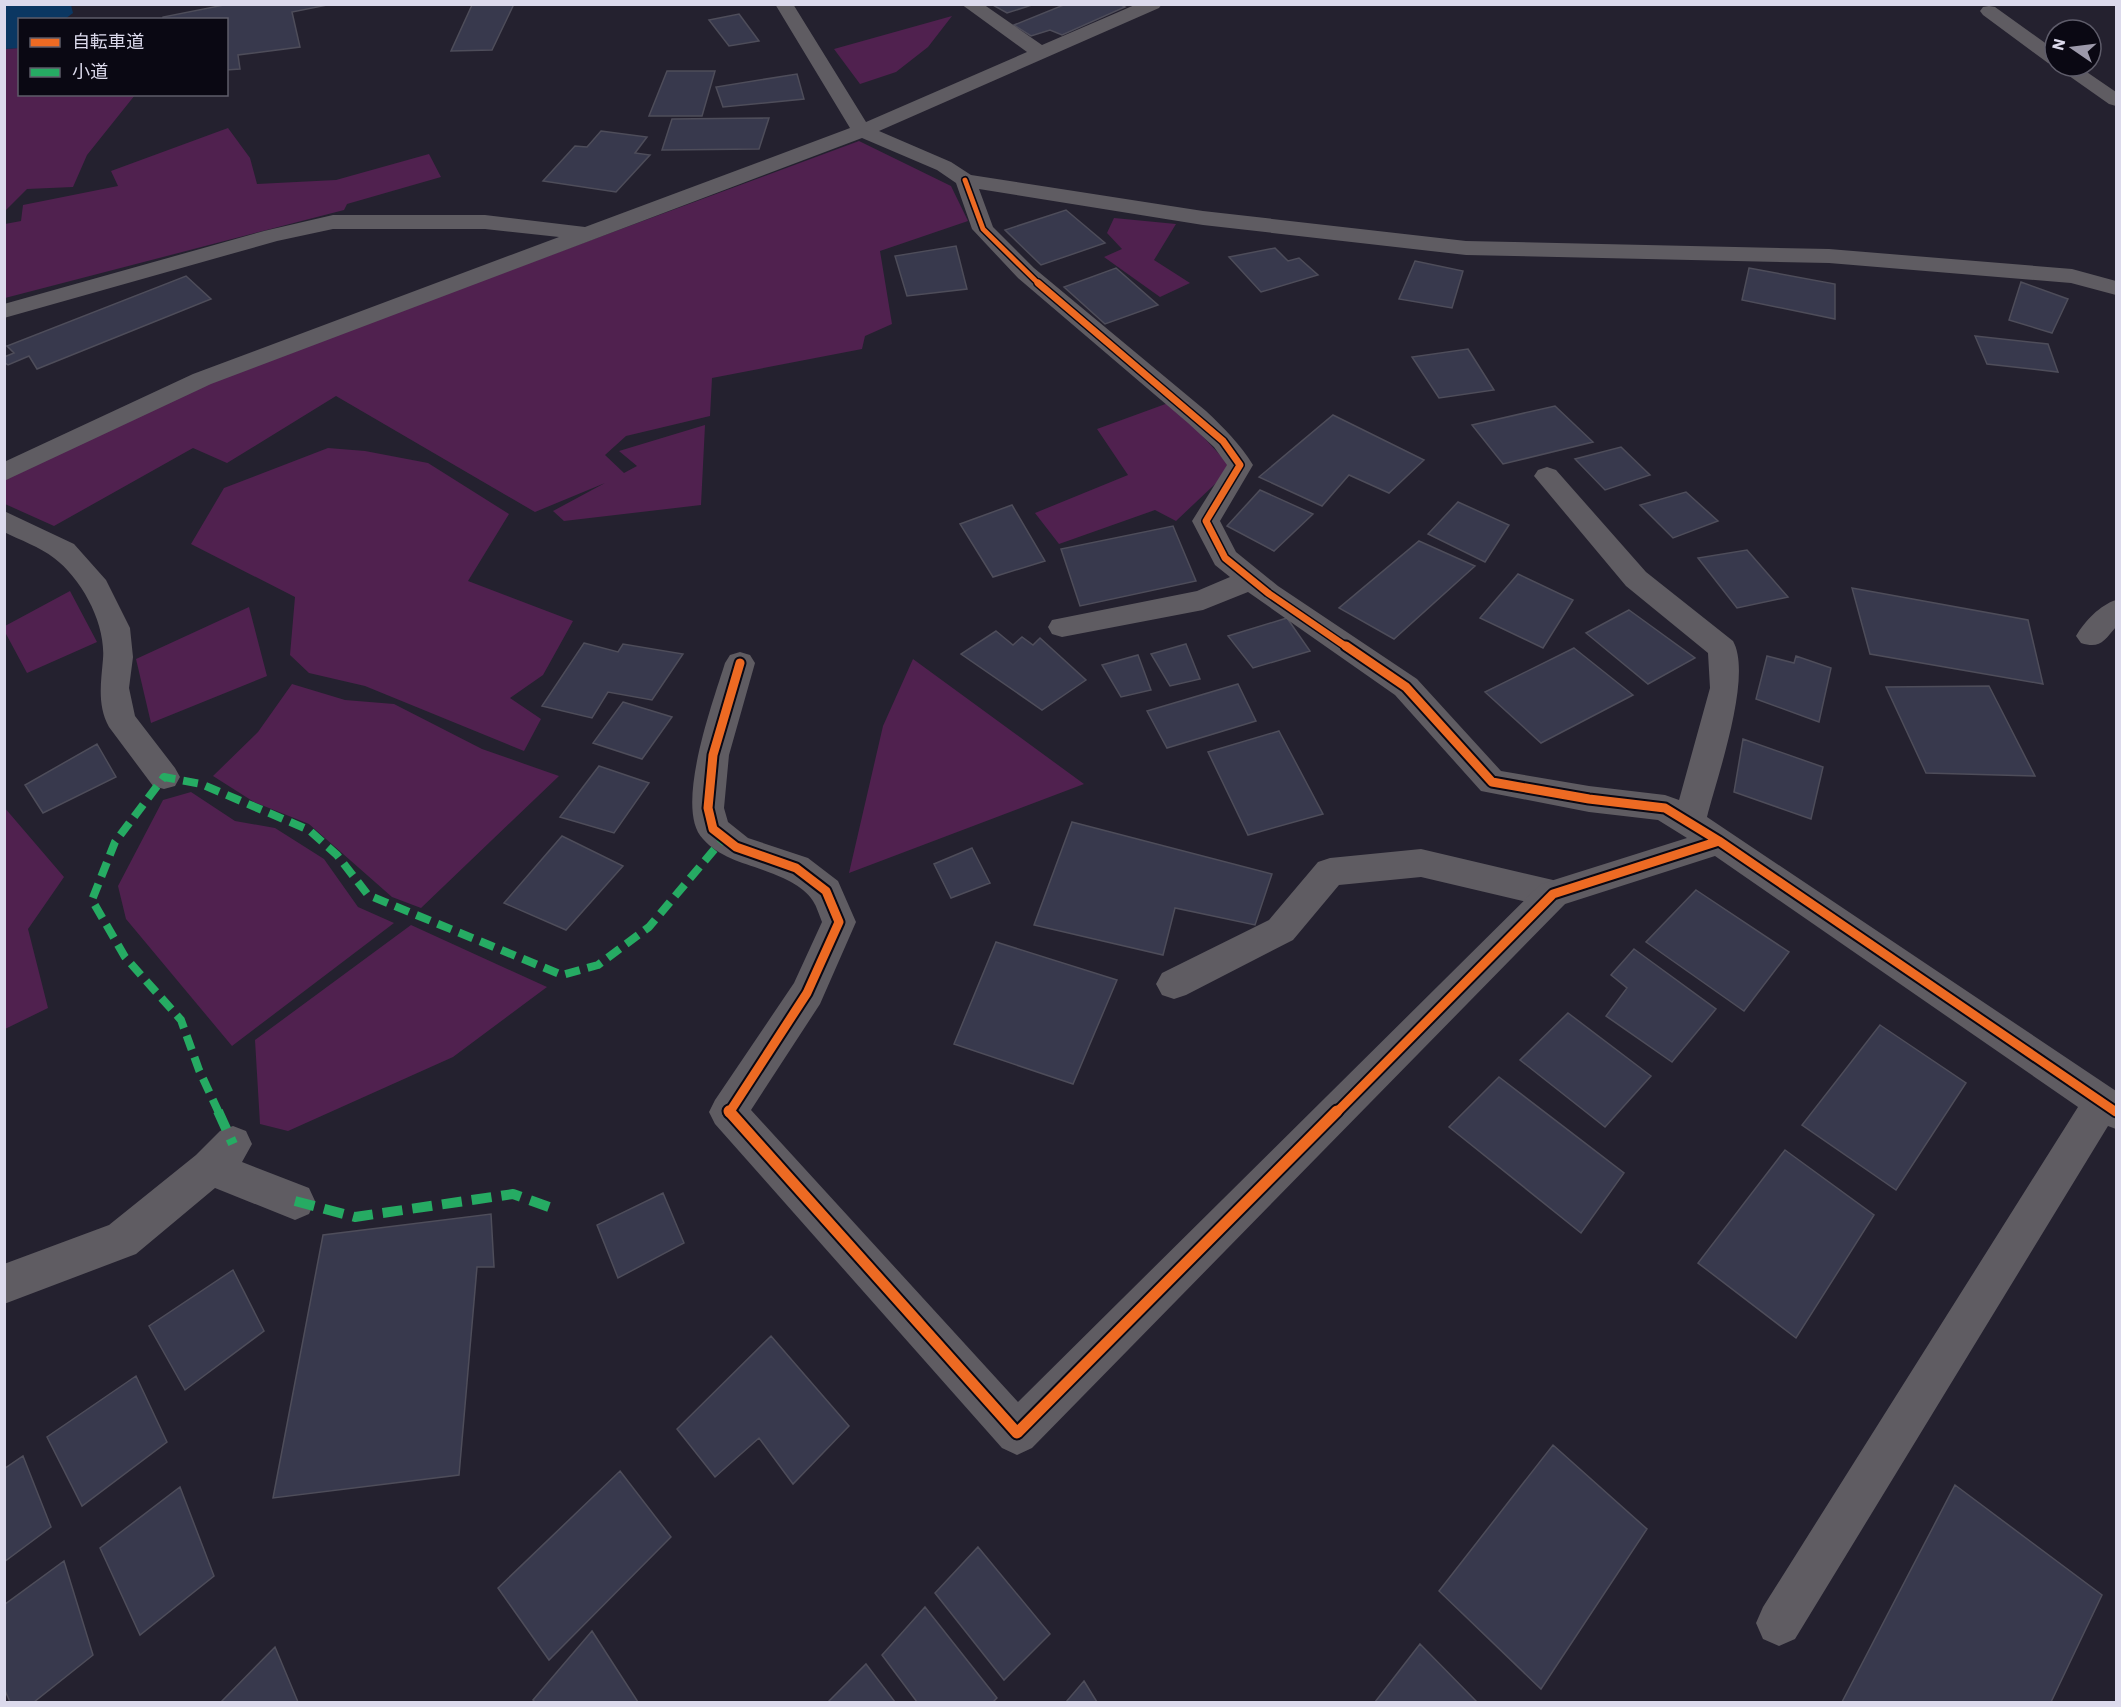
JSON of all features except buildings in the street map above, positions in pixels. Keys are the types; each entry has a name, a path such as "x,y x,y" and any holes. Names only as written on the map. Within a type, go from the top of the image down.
{"street":[{"path":"784,4 862,131 944,166 965,180 1203,218 1466,248 1829,256 2072,276 2116,288"},
{"path":"970,4 1041,53"},
{"path":"4,473 202,379 332,328 862,131 1153,4"},
{"path":"1989,11 2043,50"},
{"path":"2083,78 2116,100"},
{"path":"965,180 983,229 1026,273 1197,417 1229,449 1240,465 1206,521 1225,558 1251,579 1406,687 1492,782 1589,799 1665,808 1704,832 2109,1107 1779,1623"},
{"path":"4,311 272,236 333,222 485,222 588,234"},
{"path":"1547,476 1636,579 1723,649 1725,688 1704,832"},
{"path":"4,520 64,551 96,587 115,627 118,657 114,687 120,719 164,777"},
{"path":"1062,627 1203,600 1251,579"},
{"path":"2091,636 2116,610"},
{"path":"740,663 713,754 708,808 713,829 736,847 796,868 826,891 839,922 807,993 728,1112 1017,1433 1553,894 1704,832"},
{"path":"1174,984 1281,930 1330,872 1421,863 1553,894"},
{"path":"4,1284 122,1240 222,1156 295,1201"}],"shaded area":[{"path":"952,16 928,47 896,72 860,84 834,49"},
{"path":"18,48 18,96 134,96 87,155 73,187 27,189 5,211 5,49"},
{"path":"228,128 250,158 257,184 336,180 429,154 441,177 347,204 344,210 5,298 5,224 21,221 23,205 118,186 111,171"},
{"path":"859,141 951,186 968,221 880,251 892,324 865,336 862,349 712,378 710,416 626,436 605,455 624,473 637,466 619,451 705,425 701,505 564,521 553,511 605,483 535,512 336,396 227,463 193,448 54,526 5,504 5,480 202,384"},
{"path":"1114,218 1176,224 1154,260 1190,283 1160,297 1104,257 1122,249 1107,233"},
{"path":"1171,402 1232,468 1176,521 1155,510 1059,544 1035,513 1128,475 1097,429"},
{"path":"328,448 365,451 428,463 509,514 468,581 573,621 543,675 510,698 541,719 524,751 365,686 309,673 290,655 295,597 191,544 224,488"},
{"path":"70,591 97,642 27,673 5,632 5,626"},
{"path":"249,607 267,676 151,723 136,659"},
{"path":"913,659 1084,784 849,873 883,726"},
{"path":"292,684 345,700 394,704 482,749 559,776 421,908 392,897 309,824 254,802 213,776 258,732"},
{"path":"191,792 235,821 275,828 324,859 358,907 394,923 232,1046 126,919 118,886 163,800"},
{"path":"4,807 64,877 28,929 48,1008 5,1029"},
{"path":"411,925 547,987 453,1057 288,1131 260,1124 255,1040"}],"water":[{"path":"5,5 71,5 73,13 66,18 18,18 18,48 5,49"}],"marked path":[{"path":"233,1144 199,1070 181,1020 125,957 92,900 115,842 164,777 201,784 309,830 337,855 368,895 562,975 598,965 649,927 724,838"},
{"path":"295,1201 355,1217 513,1194 549,1207"}],"cycle path":[{"path":"965,180 983,229 1026,273 1197,417 1223,441 1240,465 1206,521 1225,558 1268,593 1406,687 1492,782 1589,799 1665,808 1719,841 2116,1112"},
{"path":"740,663 713,755 708,808 713,829 736,847 796,868 826,891 839,922 807,993 728,1112 1017,1433 1553,894 1719,841"}]}
